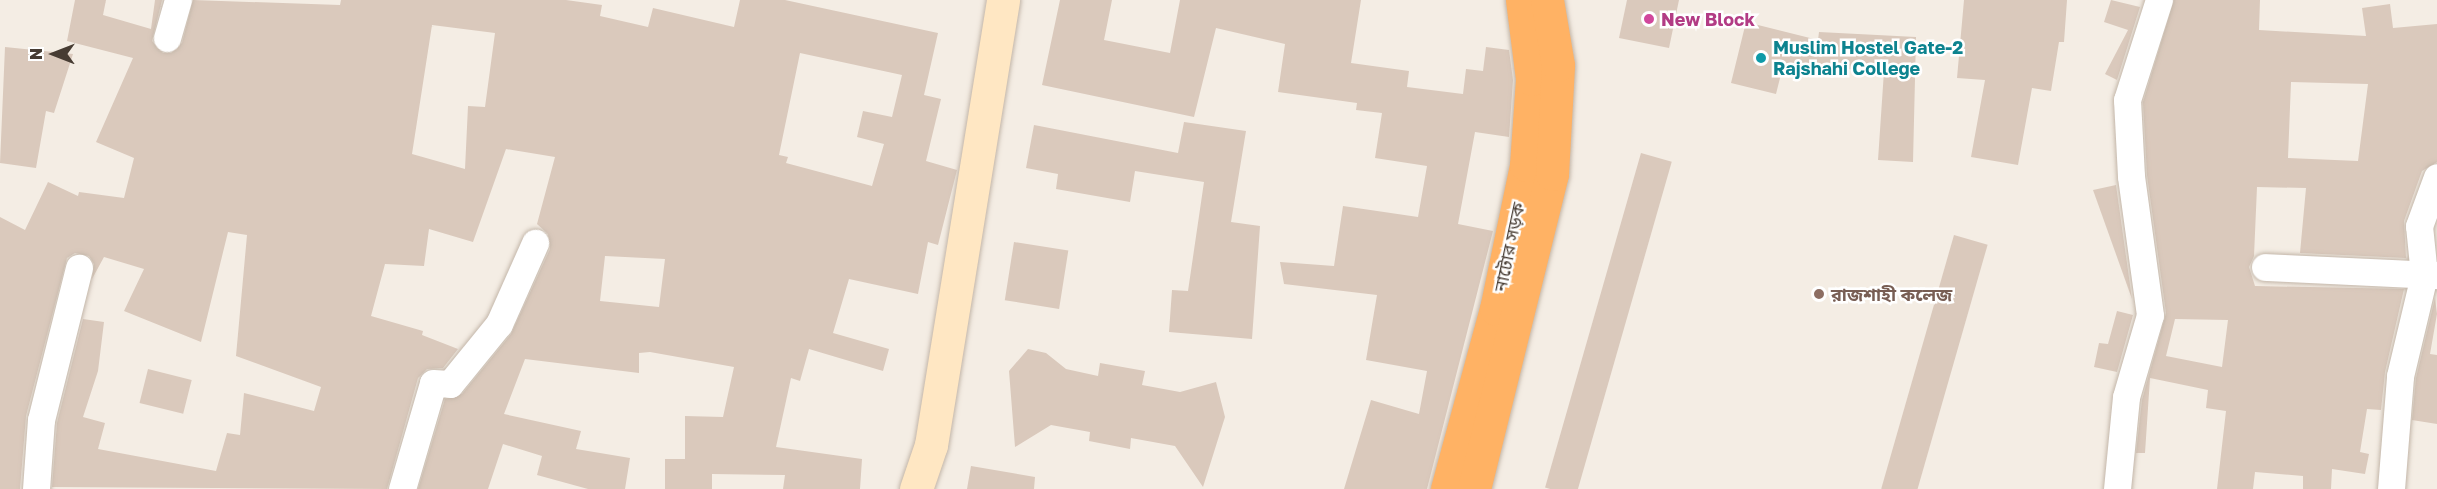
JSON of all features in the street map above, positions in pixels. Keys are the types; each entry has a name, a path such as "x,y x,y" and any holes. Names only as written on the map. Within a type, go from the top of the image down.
{"highway":[{"name":"নাটোর সড়ক","path":"1447,489 1496,309 1526,165 1532,79 1522,0"},
{"path":"1474,489 1552,174 1558,65 1547,0"}],"main road":[{"path":"916,489 931,445 1003,0"}],"street":[{"path":"167,38 178,0"},
{"path":"2117,489 2126,397 2150,315 2131,176 2127,100 2158,0"},
{"path":"2391,489 2400,376 2430,275 2419,226 2437,177"},
{"path":"402,489 433,383 450,384 499,324 535,243"},
{"path":"2265,267 2430,275"},
{"path":"36,489 41,420 79,268"}],"building":[{"path":"75,0 106,0 103,15 151,29 155,0 162,0 152,41 163,53 171,53 182,43 193,0 340,5 341,0 566,0 602,5 600,16 648,27 653,8 734,27 740,0 785,0 938,33 924,95 941,99 926,161 957,170 938,245 928,242 918,294 849,279 833,333 889,349 883,371 809,349 800,381 791,378 776,447 862,459 860,489 783,489 785,475 712,474 712,489 665,489 665,459 685,459 685,416 723,417 734,367 650,352 639,353 639,373 525,359 504,414 581,431 576,449 630,458 625,489 588,489 537,475 542,456 503,444 488,489 418,489 445,399 462,394 511,334 550,249 548,234 537,224 555,157 506,149 473,242 429,229 424,266 385,264 371,316 423,331 422,335 458,349 443,368 427,369 418,378 387,489 52,487 57,423 83,319 104,322 98,371 83,417 105,423 98,449 216,471 227,433 240,435 244,393 314,411 321,387 236,356 247,235 228,232 201,342 124,311 144,269 104,257 92,279 94,264 89,256 75,253 67,258 26,416 20,489 0,489 0,217 25,230 48,182 78,196 79,192 124,198 134,158 96,142 133,58 67,41","holes":["432,25 495,33 485,107 468,106 465,169 412,154","800,53 902,75 892,117 863,111 857,137 884,144 872,186 786,163 788,157 779,155","605,256 665,259 659,307 600,301"]},
{"path":"1060,0 1112,0 1104,40 1170,53 1180,0 1361,0 1351,63 1409,71 1407,87 1463,94 1466,69 1483,71 1486,47 1509,50 1513,80 1509,137 1475,132 1458,224 1493,231 1427,489 1344,489 1371,400 1419,414 1427,371 1366,360 1377,295 1284,284 1280,262 1334,266 1343,206 1418,217 1427,166 1375,158 1382,113 1356,110 1357,103 1278,92 1285,44 1216,28 1194,117 1042,85"},
{"name":"New Block","path":"1627,0 1679,0 1669,48 1619,38"},
{"path":"1964,0 2067,0 2064,42 2059,42 2051,91 2032,88 2018,165 1971,157 1985,80 1957,78"},
{"path":"2111,0 2140,7 2117,80 2105,74 2128,30 2104,22"},
{"path":"2174,0 2260,0 2259,30 2366,36 2362,8 2390,4 2393,28 2437,24 2437,162 2422,171 2404,221 2406,258 2300,253 2306,188 2257,187 2254,256 2249,267 2255,286 2404,289 2385,372 2381,410 2367,409 2360,452 2369,454 2365,474 2332,469 2331,489 2303,489 2303,476 2255,472 2253,489 2217,489 2226,411 2206,408 2208,390 2150,378 2145,453 2136,453 2142,400 2166,313 2147,175 2143,102","holes":["2291,82 2368,84 2358,161 2288,158","2175,319 2228,320 2222,367 2166,356"]},
{"path":"1746,22 1818,40 1819,32 1916,37 1913,162 1878,160 1884,71 1783,66 1776,94 1731,83"},
{"path":"5,47 73,54 54,113 46,111 36,168 0,163"},
{"path":"1184,122 1246,131 1231,222 1260,226 1252,339 1169,332 1172,290 1188,291 1204,182 1135,171 1130,202 1056,189 1058,174 1026,168 1034,125 1178,153"},
{"path":"1641,153 1672,162 1578,489 1545,488"},
{"path":"2116,185 2132,299 2093,190"},
{"path":"1954,235 1988,245 1918,489 1881,489"},
{"path":"1014,242 1068,251 1059,309 1005,300"},
{"path":"2435,298 2437,314 2430,354 2437,355 2437,424 2412,420 2416,378"},
{"path":"2117,311 2133,315 2117,372 2094,367 2099,343 2108,344"},
{"path":"1028,349 1046,353 1066,369 1098,376 1100,363 1145,371 1142,385 1180,392 1216,382 1225,417 1203,487 1175,446 1131,438 1130,449 1089,441 1090,432 1051,425 1015,447 1009,371"},
{"path":"148,369 192,380 183,414 140,403"},
{"path":"971,466 1035,477 1034,489 967,489"}],"place":[{"name":"New Block","path":"1649,19"},
{"name":"Muslim Hostel Gate-2 Rajshahi College","path":"1761,58"},
{"name":"রাজশাহী কলেজ","path":"1819,294"}]}
